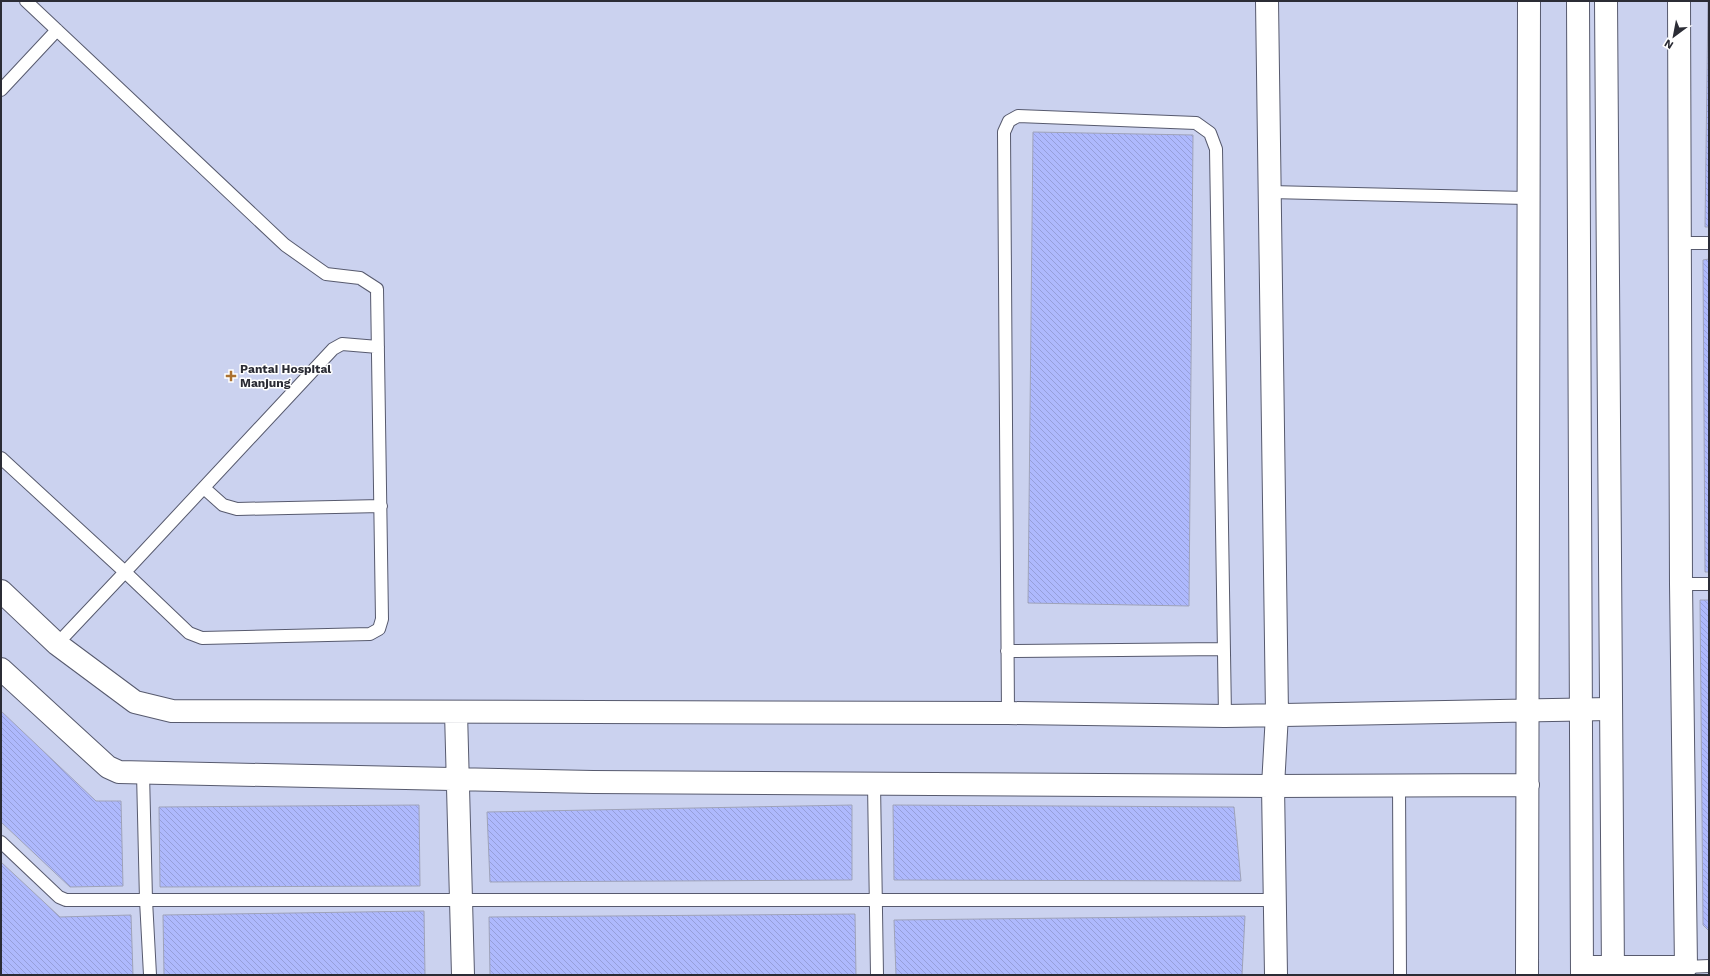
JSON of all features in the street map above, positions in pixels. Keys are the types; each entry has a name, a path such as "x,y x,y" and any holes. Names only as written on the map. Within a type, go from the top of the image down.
{"street":[{"path":"1267,1 1277,714 1273,786 1276,975"},
{"path":"1527,975 1529,1"},
{"path":"1578,1 1582,971 1687,971 1682,584 1678,1"},
{"path":"1606,1 1613,971"},
{"path":"1,591 57,644 135,702 172,711 1008,713 1225,716 1610,709"},
{"path":"1,669 108,767 119,772 457,780 874,784 1273,786 1528,785"},
{"path":"456,712 463,975"}],"lane":[{"path":"1,458 190,633 202,638 370,634 379,629 382,619 378,288 360,278 326,274 285,245 26,1"},
{"path":"1,90 57,30"},
{"path":"1008,713 1004,132 1009,121 1018,116 1196,123 1210,133 1216,149 1225,716"},
{"path":"1270,192 1529,198"},
{"path":"1680,242 1709,243"},
{"path":"57,644 333,349 342,344 378,347"},
{"path":"204,488 223,505 237,508 381,506"},
{"path":"1682,584 1709,584"},
{"path":"1007,651 1224,649"},
{"path":"143,773 146,900 150,975"},
{"path":"874,784 877,975"},
{"path":"1399,785 1400,975"},
{"path":"1,842 58,897 66,900 1274,900"},
{"path":"1687,971 1709,966"}],"shaded area":[{"path":"1,1 1709,1 1709,975 1,975"}],"building":[{"path":"1708,1 1709,227 1705,227"},
{"path":"1033,132 1193,135 1189,606 1028,603"},
{"path":"1709,259 1709,572 1705,572 1703,260"},
{"path":"1700,600 1709,600 1709,931 1703,925"},
{"path":"1,711 96,801 121,801 123,886 70,887 1,822"},
{"path":"419,805 420,886 160,887 159,807"},
{"path":"852,805 852,880 490,882 487,812"},
{"path":"893,805 1234,807 1241,881 894,880"},
{"path":"1,862 60,917 131,915 133,975 1,975"},
{"path":"424,911 425,975 164,975 163,915"},
{"path":"855,914 856,975 490,975 489,917"},
{"path":"1245,916 1242,975 896,975 894,920"}],"place":[{"name":"Pantai Hospital Manjung","path":"231,376"}]}
